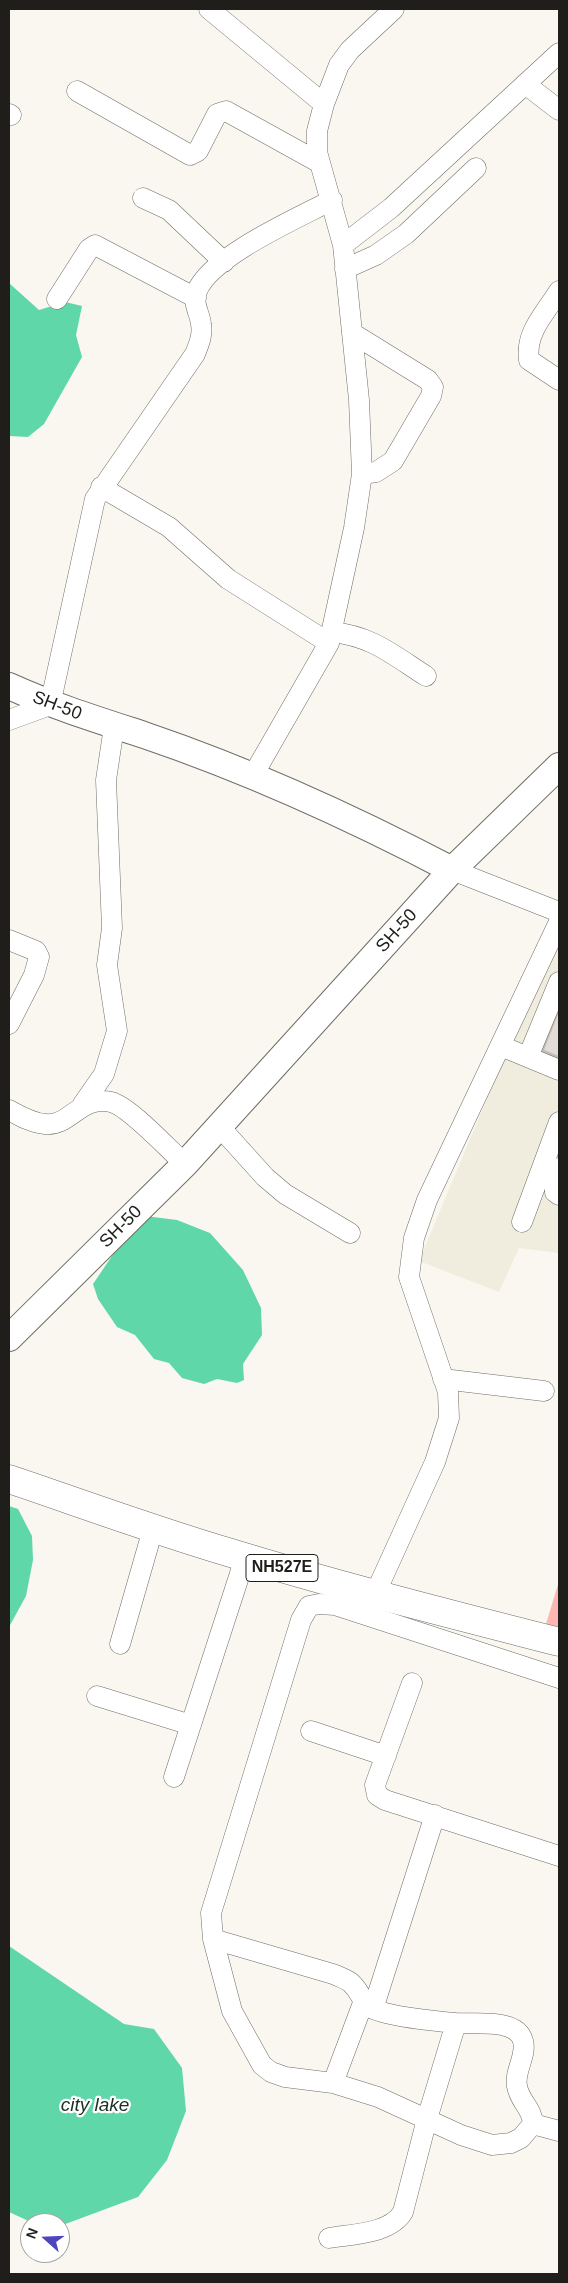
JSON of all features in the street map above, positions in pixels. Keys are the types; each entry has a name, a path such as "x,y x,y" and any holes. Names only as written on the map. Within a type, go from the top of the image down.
{"highway":[{"name":"NH527E","path":"9,1479 153,1529 245,1558 559,1642"}],"main road":[{"name":"SH-50","path":"9,686 50,705 144,735 252,777 372,828 452,870 185,1164 9,1338"},
{"path":"452,870 559,766"}],"street":[{"path":"209,9 324,104"},
{"path":"252,777 330,638 354,528 362,474 360,400 343,245 332,200 317,152 317,131 324,104 339,65 350,50 394,9"},
{"path":"343,245 391,208 559,53"},
{"path":"525,84 559,110"},
{"path":"77,91 190,156 198,151 217,114 226,111 320,163"},
{"path":"345,269 376,255 406,234 476,168"},
{"path":"143,198 169,210 224,262"},
{"path":"9,720 50,705 89,519 95,499 195,354 202,333 196,298 204,279 244,246 332,200"},
{"path":"57,299 89,249 95,245 196,298"},
{"path":"559,291 535,326 527,346 529,360 559,380"},
{"path":"352,334 428,380 433,387 431,396 393,461 376,472 362,474"},
{"path":"102,487 169,527 228,578 330,638 354,634 370,640 426,676"},
{"path":"9,1110 31,1121 46,1124 61,1122 83,1104 104,1074 117,1030 108,965 112,928 106,780 114,727"},
{"path":"452,870 559,912"},
{"path":"375,1594 444,1441 450,1418 448,1392 409,1277 409,1263 414,1238 427,1200 559,922"},
{"path":"9,940 36,951 40,957 34,975 9,1024"},
{"path":"528,1057 559,982"},
{"path":"501,1046 559,1070"},
{"path":"83,1104 112,1102 125,1108 185,1164"},
{"path":"522,1222 559,1122"},
{"path":"219,1126 265,1177 285,1194 350,1233"},
{"path":"559,1168 554,1184 555,1192 559,1195"},
{"path":"444,1380 544,1391"},
{"path":"120,1644 153,1529"},
{"path":"174,1777 245,1558"},
{"path":"213,1938 333,1974 349,1982 368,2006 384,2013 456,2023 494,2023 507,2026 518,2033 523,2039 525,2048 517,2076 517,2086 519,2095 533,2116 533,2124 521,2138 501,2145 478,2141 378,2097 333,2083 285,2078 271,2072 262,2065 232,2011 213,1938 211,1913 247,1802 301,1620 309,1606 319,1604 335,1605 559,1678"},
{"path":"412,1683 375,1786 377,1795 385,1800 559,1856"},
{"path":"98,1696 191,1725"},
{"path":"310,1731 386,1756"},
{"path":"333,2083 368,2006 435,1815"},
{"path":"329,2238 382,2228 398,2220 403,2212 427,2119 456,2023"},
{"path":"533,2124 559,2131"}],"shaded area":[{"path":"553,941 559,944 559,1253 519,1248 499,1292 419,1261"},
{"path":"559,1581 559,1627 546,1624"}],"water":[{"path":"9,283 39,310 65,302 82,306 76,335 82,357 44,424 28,437 9,436"},
{"path":"145,1216 177,1220 210,1233 243,1270 261,1308 262,1335 243,1364 244,1380 237,1383 217,1379 204,1384 182,1378 169,1363 154,1359 135,1335 117,1327 98,1299 93,1284 114,1253"},
{"path":"9,1506 18,1509 32,1536 33,1560 26,1596 9,1627"},
{"name":"city lake","path":"9,1946 124,2024 154,2029 182,2068 186,2111 167,2160 138,2197 70,2222 70,2213 20,2213 20,2217 9,2212"}],"building":[{"path":"559,1012 559,1056 544,1050"}]}
